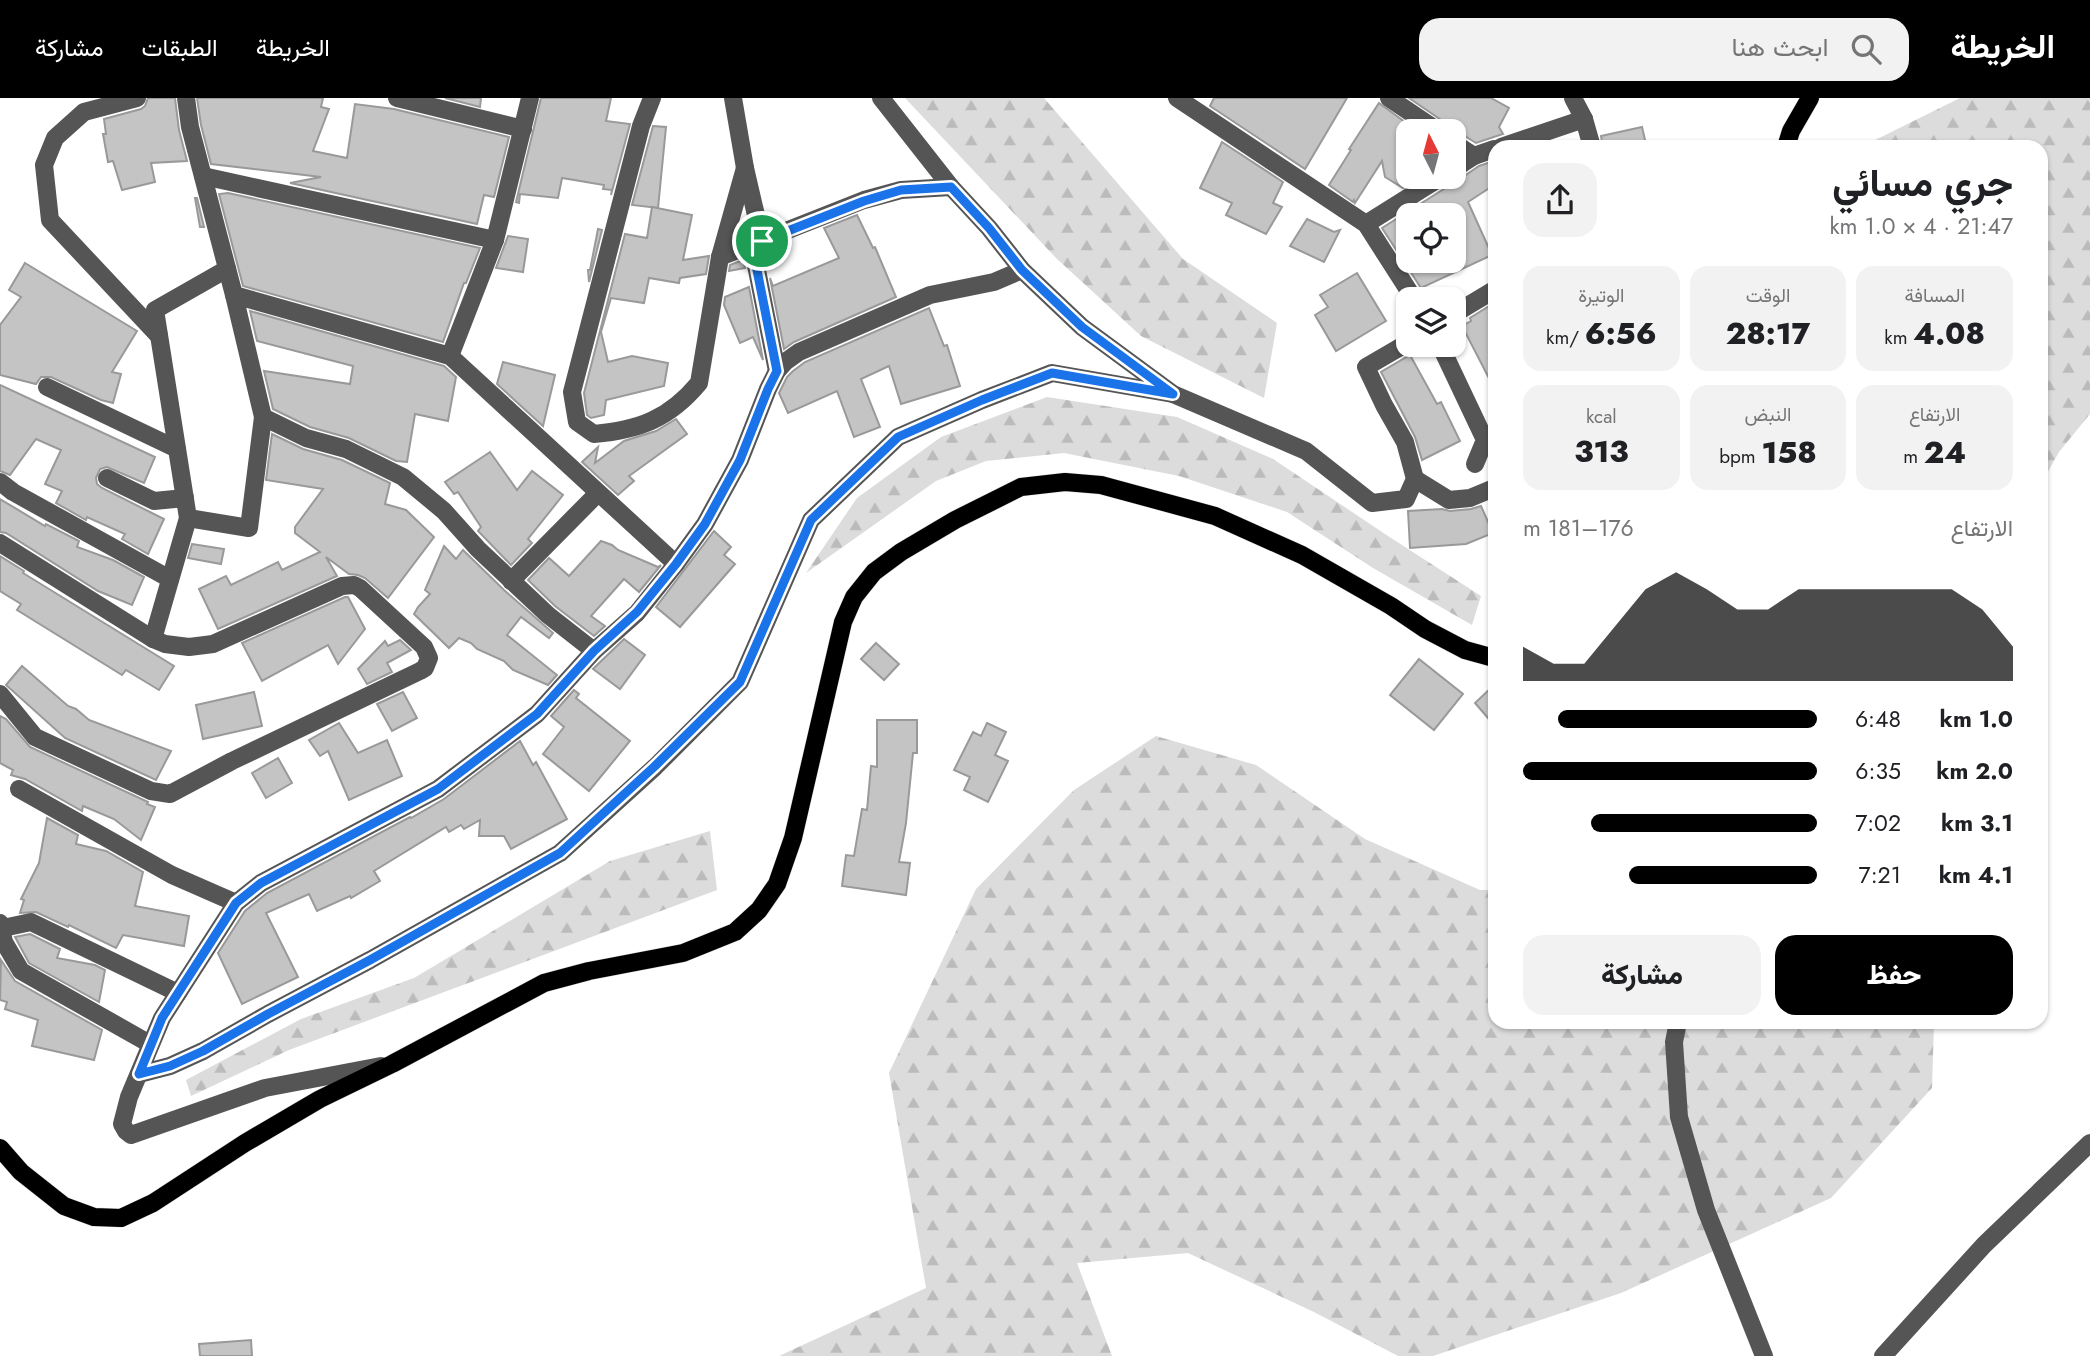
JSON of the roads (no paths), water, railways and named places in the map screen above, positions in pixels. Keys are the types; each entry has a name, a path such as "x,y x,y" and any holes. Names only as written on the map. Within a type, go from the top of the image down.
{"main road":[{"path":"1788,140 1810,98"},
{"path":"0,1148 21,1172 64,1206 94,1217 121,1218 153,1203 320,1099 544,983 589,971 683,953 735,932 759,910 777,884 793,838 843,622 854,597 874,572 901,552 955,520 1021,487 1065,482 1101,485 1215,516 1302,555 1391,606 1425,629 1465,650 1488,656"}],"street":[{"path":"137,98 84,112 55,138 44,165 50,219 159,336"},
{"path":"186,98 190,127 228,269 263,417 248,528 188,517"},
{"path":"397,98 523,129"},
{"path":"450,356 495,240 530,98"},
{"path":"652,98 640,126 572,392 577,422 594,434 653,422 686,398 699,383 720,257 745,168"},
{"path":"733,98 777,371"},
{"path":"881,98 951,187 989,228 1022,270 1082,327 1173,394 1306,451 1372,503 1406,499 1415,479 1405,442 1366,368 1396,350"},
{"path":"1178,98 1366,224 1406,287"},
{"path":"1389,98 1420,119"},
{"path":"1573,98 1584,119 1590,140"},
{"path":"1522,140 1584,119"},
{"path":"1466,150 1474,156"},
{"path":"1466,161 1488,151"},
{"path":"203,176 495,240"},
{"path":"720,257 864,201 901,190 951,187"},
{"path":"1366,224 1422,189"},
{"path":"153,639 188,517 155,310 228,269"},
{"path":"392,1064 265,1088 131,1135 122,1124 129,1097 162,1018 236,903 261,883 438,789 537,714 594,651 637,612 705,524 740,460 768,389 785,362 799,352 930,295 994,282 1022,270"},
{"path":"1466,307 1488,294"},
{"path":"234,295 450,356 676,564"},
{"path":"1446,357 1488,445"},
{"path":"139,1074 170,1066 203,1051 560,853 655,766 740,682 811,520 898,437 1052,373 1173,394"},
{"path":"47,387 177,449"},
{"path":"263,417 306,438 346,449 403,477 444,511 478,549 548,615 594,651"},
{"path":"1475,464 1485,440"},
{"path":"107,478 154,501 185,498"},
{"path":"1415,479 1449,500 1470,498 1488,490"},
{"path":"0,482 13,492 170,579"},
{"path":"511,581 598,493"},
{"path":"0,543 164,644 189,648 213,644 342,586 354,585 360,587 424,647 429,658 420,671 232,761 170,794 151,791 35,737 0,694"},
{"path":"19,789 172,875 236,903"},
{"path":"150,1044 21,971 4,942 1,926 32,922 178,993"},
{"path":"1677,1029 1674,1042 1679,1117 1706,1210 1764,1356"},
{"path":"1883,1356 1984,1245 2090,1143"}]}
